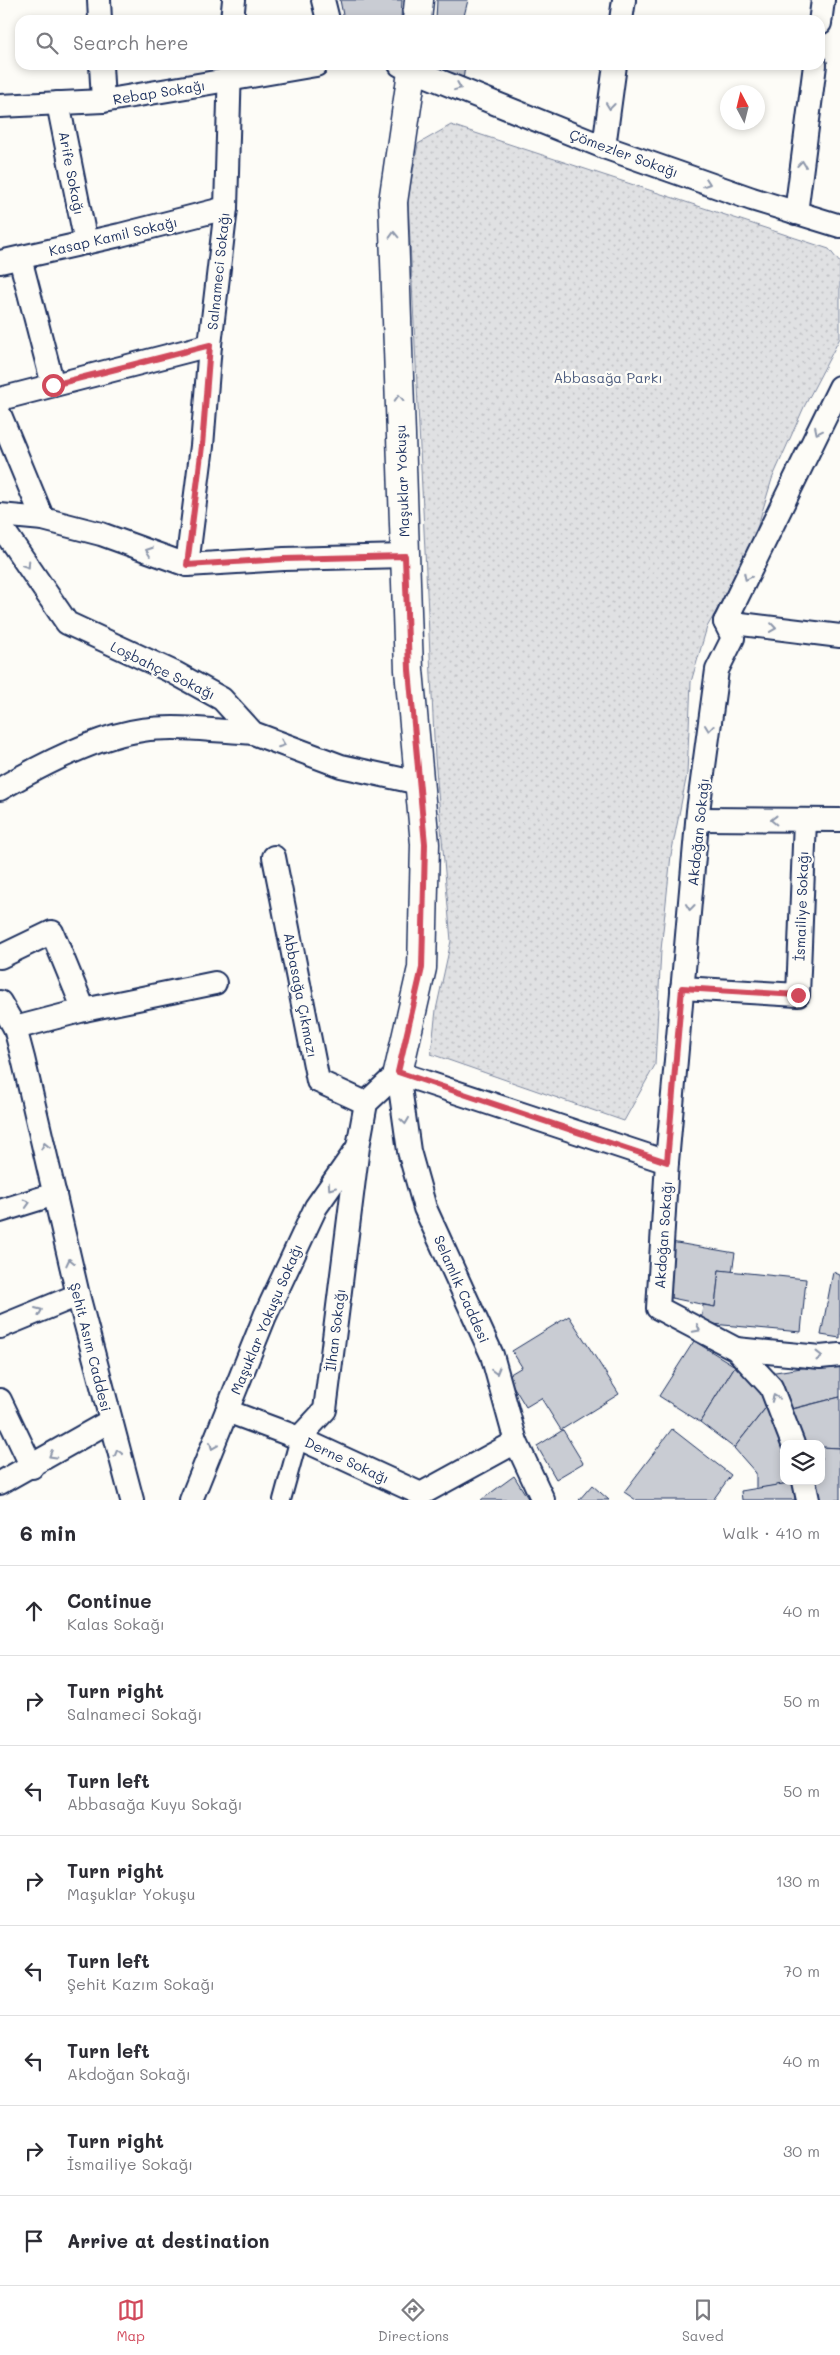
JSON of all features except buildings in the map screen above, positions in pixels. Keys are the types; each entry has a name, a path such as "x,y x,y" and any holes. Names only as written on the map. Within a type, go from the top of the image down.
{"street":[{"path":"99,0 100,15"},
{"path":"232,15 234,0"},
{"path":"323,0 327,15"},
{"path":"418,15 419,0"},
{"path":"622,15 624,0"},
{"path":"821,15 823,0"},
{"path":"102,70 103,101"},
{"name":"Rebap Sokağı","path":"0,106 103,101 229,73 262,70"},
{"name":"Maşuklar Yokuşu","path":"398,1072 422,968 425,844 409,670 393,202 409,70"},
{"name":"Çömezler Sokağı","path":"419,70 604,147 796,213 840,226"},
{"path":"604,147 614,70"},
{"path":"796,213 814,70"},
{"name":"Salnameci Sokağı","path":"187,565 202,446 210,345 226,208 229,73"},
{"name":"Arife Sokağı","path":"58,103 86,243"},
{"name":"Kasap Kamil Sokağı","path":"10,260 226,208"},
{"path":"10,260 53,385"},
{"path":"0,399 210,345"},
{"path":"840,388 725,622 840,636"},
{"path":"0,415 43,519"},
{"path":"0,514 43,519 101,534 187,565 284,559 405,556"},
{"name":"Loşbahçe Sokağı","path":"0,525 67,623 175,673 222,699 253,733 341,766 419,783"},
{"name":"Akdoğan Sokağı","path":"725,622 733,638 717,670 699,819 667,1162 658,1308 736,1349"},
{"path":"0,789 44,766 97,743 141,730 200,730 253,733"},
{"path":"699,819 840,820"},
{"name":"İsmailiye Sokağı","path":"682,988 798,995 804,820"},
{"name":"Abbasağa Çıkmazı","path":"274,857 318,1082 366,1103"},
{"path":"0,957 52,932 84,1010"},
{"path":"15,1028 84,1010 215,982"},
{"name":"Şehit Asım Caddesi","path":"0,1002 15,1028 78,1295 132,1500"},
{"path":"358,1147 366,1103 398,1072 667,1162"},
{"name":"Selamlık Caddesi","path":"398,1072 410,1151 425,1208 492,1355 516,1442 543,1500"},
{"name":"Maşuklar Yokuşu Sokağı","path":"191,1500 265,1316 316,1207 358,1147"},
{"name":"İlhan Sokağı","path":"282,1500 299,1438 325,1410 358,1147"},
{"path":"0,1211 55,1194"},
{"path":"0,1327 78,1295"},
{"path":"736,1349 820,1357 840,1355"},
{"path":"736,1349 771,1387 791,1440"},
{"path":"0,1400 32,1467"},
{"name":"Derne Sokağı","path":"227,1411 299,1438 421,1494 516,1442"},
{"path":"0,1483 32,1467 110,1421"},
{"path":"805,1485 808,1500"}],"green space":[{"name":"Abbasağa Parkı","path":"451,125 829,249 840,263 840,338 804,407 772,479 749,555 707,627 691,682 687,774 671,855 661,950 655,1065 624,1121 431,1054 436,1010 451,941 435,758 408,199 418,144"}],"route":[{"path":"53,385 210,345 202,446 187,565 284,559 405,556 409,670 425,844 422,968 398,1072 667,1162 682,988 798,995"}]}
